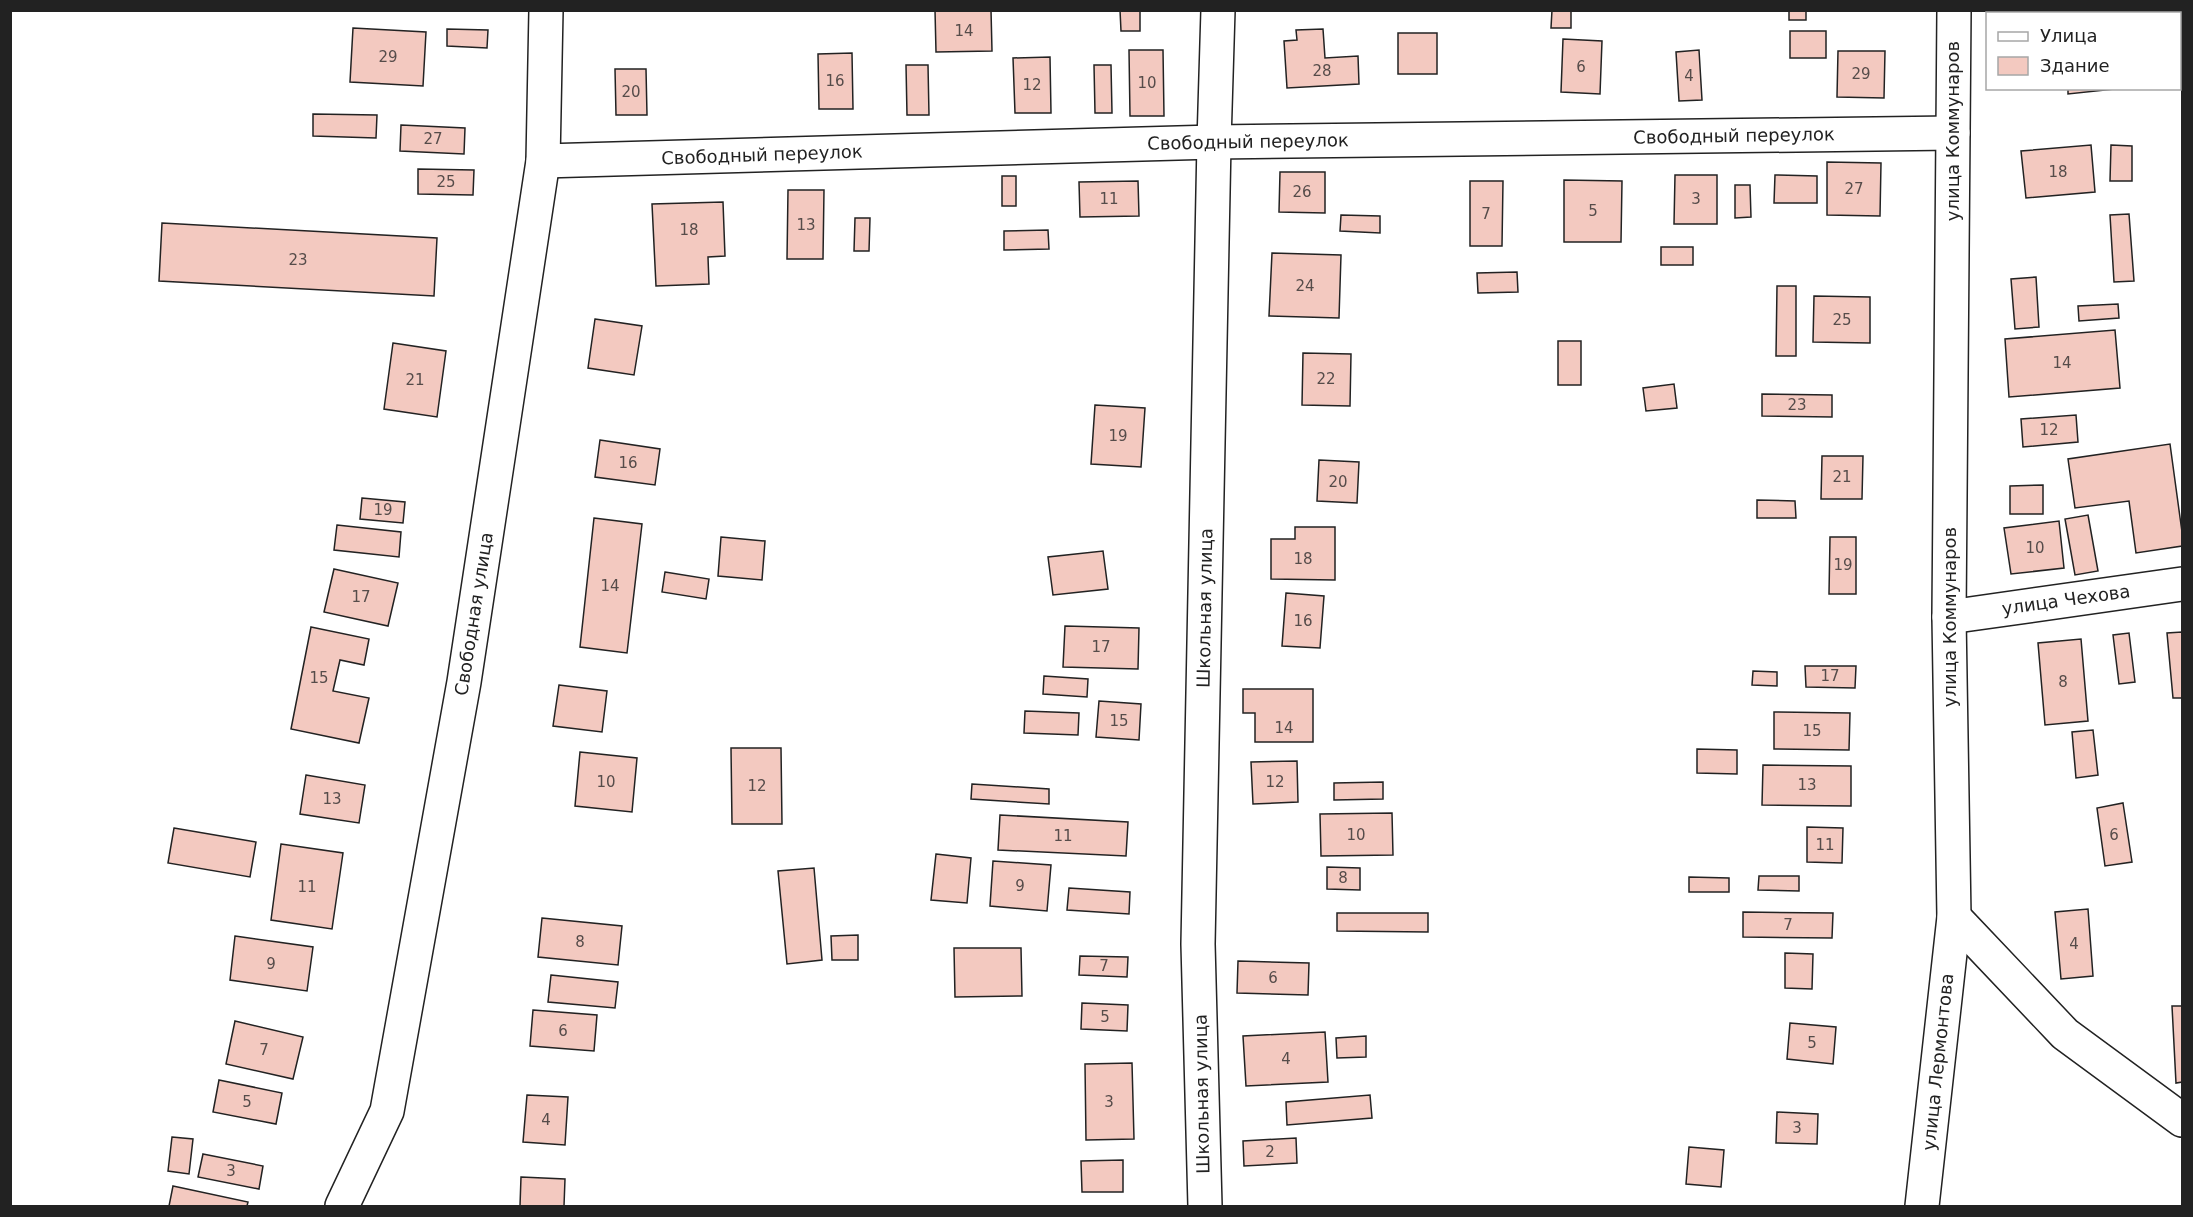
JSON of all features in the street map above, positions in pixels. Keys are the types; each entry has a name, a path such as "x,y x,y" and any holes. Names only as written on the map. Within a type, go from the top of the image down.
{"street":[{"name":"Свободная улица","path":"342,1206 387,1111 464,682 543,161 546,10"},
{"name":"Школьная улица","path":"1205,1206 1198,944 1218,10"},
{"name":"улица Коммунаров","path":"1954,10 1949,617 1954,917"},
{"name":"Свободный переулок","path":"543,161 1214,142 1953,133"},
{"name":"улица Чехова","path":"1949,617 2182,584"},
{"path":"1954,917 2065,1034 2182,1120"},
{"name":"улица Лермонтова","path":"1922,1206 1954,917"}],"building":[{"path":"935,10 991,10 992,51 936,52"},
{"path":"1120,10 1140,10 1140,31 1121,31"},
{"path":"1552,10 1571,10 1571,28 1551,28"},
{"path":"1789,10 1806,10 1806,20 1789,20"},
{"path":"2027,10 2107,10 2107,12 2027,12"},
{"path":"353,28 426,32 423,86 350,82"},
{"path":"447,29 488,30 487,48 447,46"},
{"path":"1323,29 1325,58 1358,56 1359,84 1287,88 1284,41 1297,40 1296,30"},
{"path":"1790,31 1826,31 1826,58 1790,58"},
{"path":"1398,33 1437,33 1437,74 1398,74"},
{"path":"1563,39 1602,41 1600,94 1561,92"},
{"path":"1129,50 1163,50 1164,116 1130,116"},
{"path":"1699,50 1702,100 1679,101 1676,52"},
{"path":"1838,51 1885,51 1884,98 1837,97"},
{"path":"852,53 853,109 819,109 818,54"},
{"path":"1050,57 1051,113 1015,113 1013,58"},
{"path":"906,65 928,65 929,115 907,115"},
{"path":"1094,65 1111,65 1112,113 1095,113"},
{"path":"615,69 646,69 647,115 616,115"},
{"path":"2068,90 2105,90 2068,94"},
{"path":"313,114 377,115 376,138 313,136"},
{"path":"401,125 465,128 464,154 400,151"},
{"path":"2091,145 2095,192 2026,198 2021,151"},
{"path":"2111,145 2132,146 2132,181 2110,181"},
{"path":"1827,162 1881,163 1880,216 1827,215"},
{"path":"418,169 474,170 473,195 418,194"},
{"path":"1280,172 1325,172 1325,213 1279,212"},
{"path":"1675,175 1717,175 1717,224 1674,224"},
{"path":"1775,175 1817,176 1817,203 1774,203"},
{"path":"1002,176 1016,176 1016,206 1002,206"},
{"path":"1564,180 1622,181 1621,242 1564,242"},
{"path":"1138,181 1139,216 1080,217 1079,182"},
{"path":"1470,181 1503,181 1502,246 1470,246"},
{"path":"1735,185 1750,185 1751,217 1735,218"},
{"path":"788,190 824,190 823,259 787,259"},
{"path":"723,202 725,256 708,257 709,284 656,286 652,204"},
{"path":"2129,214 2134,281 2114,282 2110,215"},
{"path":"1341,215 1380,216 1380,233 1340,231"},
{"path":"855,218 870,218 869,251 854,251"},
{"path":"162,223 437,238 434,296 159,281"},
{"path":"1048,230 1049,249 1004,250 1004,231"},
{"path":"1661,247 1693,247 1693,265 1661,265"},
{"path":"1272,253 1341,255 1339,318 1269,316"},
{"path":"1517,272 1518,292 1478,293 1477,273"},
{"path":"2036,277 2039,327 2015,329 2011,279"},
{"path":"1777,286 1796,286 1796,356 1776,356"},
{"path":"1814,296 1870,297 1870,343 1813,342"},
{"path":"2118,304 2119,318 2079,321 2078,306"},
{"path":"595,319 642,326 634,375 588,368"},
{"path":"2115,330 2120,388 2009,397 2005,339"},
{"path":"1558,341 1581,341 1581,385 1558,385"},
{"path":"393,343 446,351 437,417 384,409"},
{"path":"1303,353 1351,354 1350,406 1302,405"},
{"path":"1674,384 1677,408 1646,411 1643,388"},
{"path":"1762,394 1832,395 1832,417 1762,416"},
{"path":"1095,405 1145,408 1141,467 1091,464"},
{"path":"2076,415 2078,442 2023,447 2021,419"},
{"path":"600,440 660,449 655,485 595,477"},
{"path":"2170,444 2182,546 2136,553 2129,501 2075,508 2068,459"},
{"path":"1822,456 1863,456 1862,499 1821,499"},
{"path":"1319,460 1359,462 1357,503 1317,501"},
{"path":"2043,485 2043,514 2010,514 2010,486"},
{"path":"362,498 405,502 403,523 360,519"},
{"path":"1757,500 1795,501 1796,518 1757,518"},
{"path":"2088,515 2098,571 2075,575 2065,519"},
{"path":"594,518 642,524 627,653 580,647"},
{"path":"2059,521 2064,568 2011,574 2004,528"},
{"path":"337,525 401,532 399,557 334,550"},
{"path":"1295,527 1335,527 1335,580 1271,579 1271,539 1295,539"},
{"path":"721,537 765,541 762,580 718,576"},
{"path":"1830,537 1856,537 1856,594 1829,594"},
{"path":"1103,551 1108,589 1053,595 1048,557"},
{"path":"334,569 398,583 388,626 324,612"},
{"path":"665,572 709,579 706,599 662,592"},
{"path":"1286,593 1324,596 1320,648 1282,646"},
{"path":"1065,626 1139,628 1138,669 1063,667"},
{"path":"311,627 369,639 364,665 340,660 333,691 369,698 359,743 291,729"},
{"path":"2182,632 2182,698 2173,698 2167,633"},
{"path":"2129,633 2135,682 2119,684 2113,635"},
{"path":"2081,639 2088,721 2045,725 2038,643"},
{"path":"1805,666 1856,666 1855,688 1806,687"},
{"path":"1753,671 1777,672 1777,686 1752,685"},
{"path":"1044,676 1088,679 1087,697 1043,694"},
{"path":"559,685 607,691 602,732 553,726"},
{"path":"1243,689 1313,689 1313,742 1255,742 1255,713 1243,713"},
{"path":"1099,701 1141,704 1139,740 1096,737"},
{"path":"1025,711 1079,713 1078,735 1024,733"},
{"path":"1774,712 1850,713 1849,750 1774,749"},
{"path":"2093,730 2098,775 2076,778 2072,732"},
{"path":"731,748 781,748 782,824 732,824"},
{"path":"1697,749 1737,750 1737,774 1697,773"},
{"path":"580,752 637,758 632,812 575,806"},
{"path":"1297,761 1298,802 1253,804 1251,762"},
{"path":"1763,765 1851,766 1851,806 1762,805"},
{"path":"306,775 365,785 359,823 300,814"},
{"path":"1383,782 1383,799 1334,800 1334,783"},
{"path":"972,784 1049,789 1049,804 971,799"},
{"path":"2123,803 2132,862 2105,866 2097,808"},
{"path":"1392,813 1393,855 1321,856 1320,814"},
{"path":"1000,815 1128,822 1126,856 998,850"},
{"path":"1807,827 1843,828 1842,863 1807,862"},
{"path":"174,828 256,842 250,877 168,863"},
{"path":"281,844 343,853 332,929 271,920"},
{"path":"936,854 971,858 967,903 931,900"},
{"path":"993,861 1051,865 1047,911 990,906"},
{"path":"1327,867 1360,868 1360,890 1327,889"},
{"path":"814,868 822,960 787,964 778,871"},
{"path":"1759,876 1799,876 1799,891 1758,890"},
{"path":"1689,877 1729,878 1729,892 1689,892"},
{"path":"1069,888 1130,892 1129,914 1067,910"},
{"path":"2088,909 2093,976 2061,979 2055,912"},
{"path":"1743,912 1833,913 1832,938 1743,937"},
{"path":"1337,913 1428,913 1428,932 1337,931"},
{"path":"542,918 622,926 618,965 538,957"},
{"path":"858,935 858,960 832,960 831,936"},
{"path":"235,936 313,947 307,991 230,980"},
{"path":"954,948 1021,948 1022,996 955,997"},
{"path":"1785,953 1813,954 1812,989 1785,988"},
{"path":"1080,956 1128,957 1127,977 1079,975"},
{"path":"1238,961 1309,963 1308,995 1237,993"},
{"path":"551,975 618,982 615,1008 548,1002"},
{"path":"1082,1003 1128,1005 1127,1031 1081,1029"},
{"path":"2172,1006 2182,1006 2182,1082 2176,1083"},
{"path":"533,1010 597,1015 594,1051 530,1046"},
{"path":"235,1021 303,1037 293,1079 226,1064"},
{"path":"1790,1023 1836,1027 1833,1064 1787,1059"},
{"path":"1325,1032 1328,1082 1246,1086 1243,1036"},
{"path":"1366,1036 1366,1057 1337,1058 1336,1038"},
{"path":"1132,1063 1134,1139 1086,1140 1085,1064"},
{"path":"219,1080 282,1093 276,1124 213,1112"},
{"path":"527,1095 568,1097 565,1145 523,1142"},
{"path":"1370,1095 1372,1118 1287,1125 1286,1102"},
{"path":"1777,1112 1818,1114 1817,1144 1776,1143"},
{"path":"172,1137 193,1139 189,1174 168,1171"},
{"path":"1296,1138 1297,1163 1244,1166 1243,1141"},
{"path":"1689,1147 1724,1150 1721,1187 1686,1184"},
{"path":"203,1154 263,1166 259,1189 198,1177"},
{"path":"1123,1160 1123,1192 1082,1192 1081,1161"},
{"path":"521,1177 565,1179 564,1206 520,1206"},
{"path":"173,1186 248,1202 247,1206 169,1206"}]}
